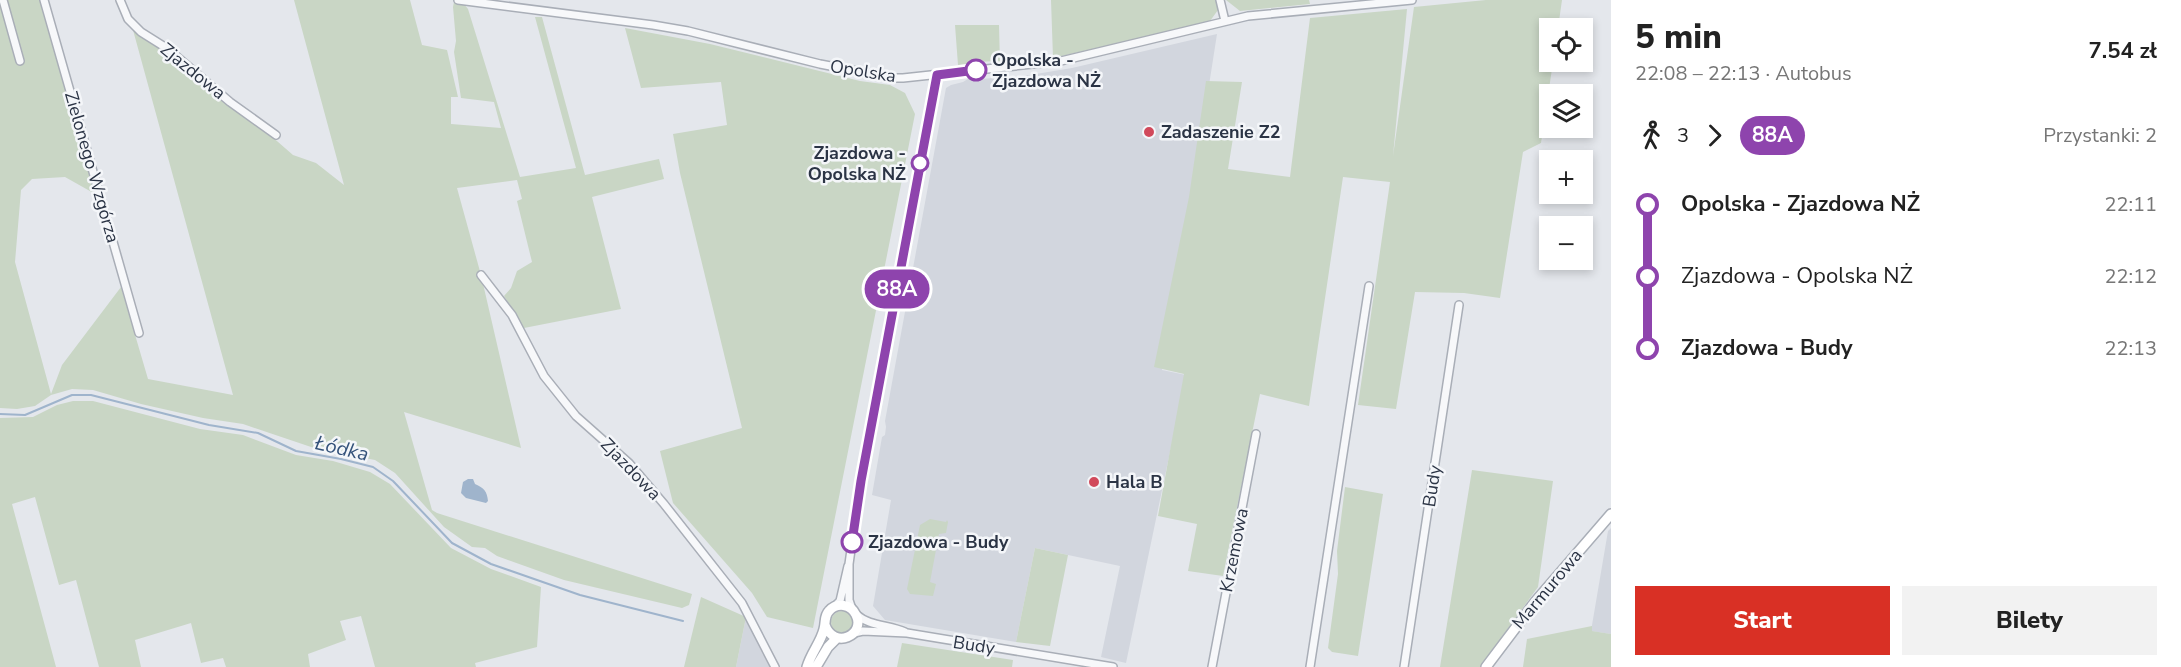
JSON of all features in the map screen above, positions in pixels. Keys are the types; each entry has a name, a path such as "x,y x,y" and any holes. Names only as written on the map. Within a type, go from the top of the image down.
{"street":[{"path":"3,0 20,61"},
{"name":"Zielonego Wzgórza","path":"44,0 139,333"},
{"name":"Zjazdowa","path":"120,0 128,19 141,32 168,48 230,102 276,135"},
{"name":"Opolska","path":"458,0 688,31 820,64 893,78 1061,61 1256,15 1412,0"},
{"path":"1220,0 1225,21"},
{"path":"807,667 825,625 827,614 840,601 849,564 861,481 937,75"},
{"name":"Zjazdowa","path":"481,275 512,315 544,376 576,416 629,464 664,504 742,603 776,667"},
{"path":"1310,667 1369,286"},
{"name":"Budy","path":"1404,667 1459,305"},
{"name":"Krzemowa","path":"1212,667 1257,434"},
{"name":"Marmurowa","path":"1486,667 1530,609 1611,514"},
{"path":"825,625 828,632 837,638 848,637 854,633 858,622 849,600 849,564"},
{"path":"835,607 842,605 854,612"},
{"name":"Budy","path":"854,612 864,621 897,628 907,633"},
{"name":"Budy","path":"854,633 863,631 907,633 1113,667"},
{"path":"816,667 828,647 837,638"}],"shaded area":[{"path":"1217,34 1162,370 1186,375 1126,663 1101,657 1120,566 1035,548 1016,642 885,620 873,606 891,500 872,495 882,437 885,435 885,421 946,88 976,74 981,79 1030,75 1072,68"},
{"path":"1611,528 1611,634 1591,631 1608,531"},
{"path":"746,617 773,667 736,667"}],"green space":[{"path":"0,0 40,0 97,195 65,177 32,179 21,190 15,262 51,394 62,365 121,287 148,379 233,395 133,30 182,63 231,107 293,155 316,163 344,185 294,0 410,0 422,45 447,50 458,97 451,97 451,124 501,128 494,102 461,98 454,52 456,41 453,7 454,2 463,3 468,9 520,177 576,168 535,17 542,17 585,175 659,159 664,179 592,197 621,309 524,328 504,296 511,288 517,271 532,262 517,201 522,199 517,180 457,188 481,275 521,448 404,412 432,510 692,594 689,605 682,608 564,580 497,556 485,548 472,547 444,527 395,473 375,460 317,449 243,424 203,418 141,404 93,390 72,389 51,395 35,406 17,409 0,408"},
{"path":"1051,0 1216,0 1218,10 1210,21 1198,25 1053,58"},
{"path":"1226,0 1309,0 1310,4 1240,11"},
{"path":"1486,0 1562,0 1559,18 1539,18 1539,72 1552,72 1550,84 1539,84 1539,138 1542,138 1541,143 1523,152 1500,298 1464,293 1415,292 1396,409 1358,405 1390,182 1343,177 1309,406 1260,394 1223,576 1188,571 1197,524 1158,516 1184,374 1154,367 1189,197 1206,81 1242,82 1228,169 1290,177 1310,18 1407,9 1393,156 1414,7"},
{"path":"955,25 999,25 1000,64 996,64 995,61 974,60 974,63 958,65"},
{"path":"625,28 710,44 860,81 890,85 905,93 915,114 813,628 767,617 752,593 673,503 660,451 742,428 680,173 673,134 727,125 721,82 641,88"},
{"path":"73,401 93,401 200,429 243,435 296,455 333,461 370,472 390,484 451,548 491,569 541,587 537,647 475,663 476,667 375,667 361,616 340,621 346,640 308,654 310,667 226,667 223,658 201,663 191,623 135,640 141,667 99,667 76,580 59,585 35,497 12,504 56,667 0,667 0,418 33,417 57,405"},
{"path":"1472,470 1553,481 1538,587 1480,667 1440,667"},
{"path":"1345,487 1383,494 1358,656 1332,652 1328,648 1338,574 1337,551"},
{"path":"930,519 946,522 947,520 948,522 946,533 939,534 930,582 936,584 933,596 910,594 907,589 920,525"},
{"path":"1035,548 1068,555 1050,646 1016,642"},
{"path":"701,597 746,617 736,667 684,667"},
{"path":"842,611 850,614 853,622 850,630 842,633 834,630 831,622 834,614"},
{"path":"1592,626 1592,631 1611,634 1611,667 1523,667 1527,639"},
{"path":"902,643 1013,660 1012,667 897,667"}],"water":[{"path":"473,479 475,484 486,492 488,501 486,503 466,498 461,493 463,482"}],"waterway":[{"name":"Łódka","path":"0,414 25,415 72,395 91,395 209,425 258,433 296,451 373,467 393,481 452,543 491,564 580,595 683,621"}],"bus line":[{"name":"88A","path":"852,542 861,481 937,75 976,70"}],"place":[{"name":"Opolska - Zjazdowa NŻ","path":"976,70"},
{"name":"Zadaszenie Z2","path":"1149,132"},
{"name":"Zjazdowa - Opolska NŻ","path":"920,163"},
{"name":"Hala B","path":"1094,482"},
{"name":"Zjazdowa - Budy","path":"852,542"}]}
